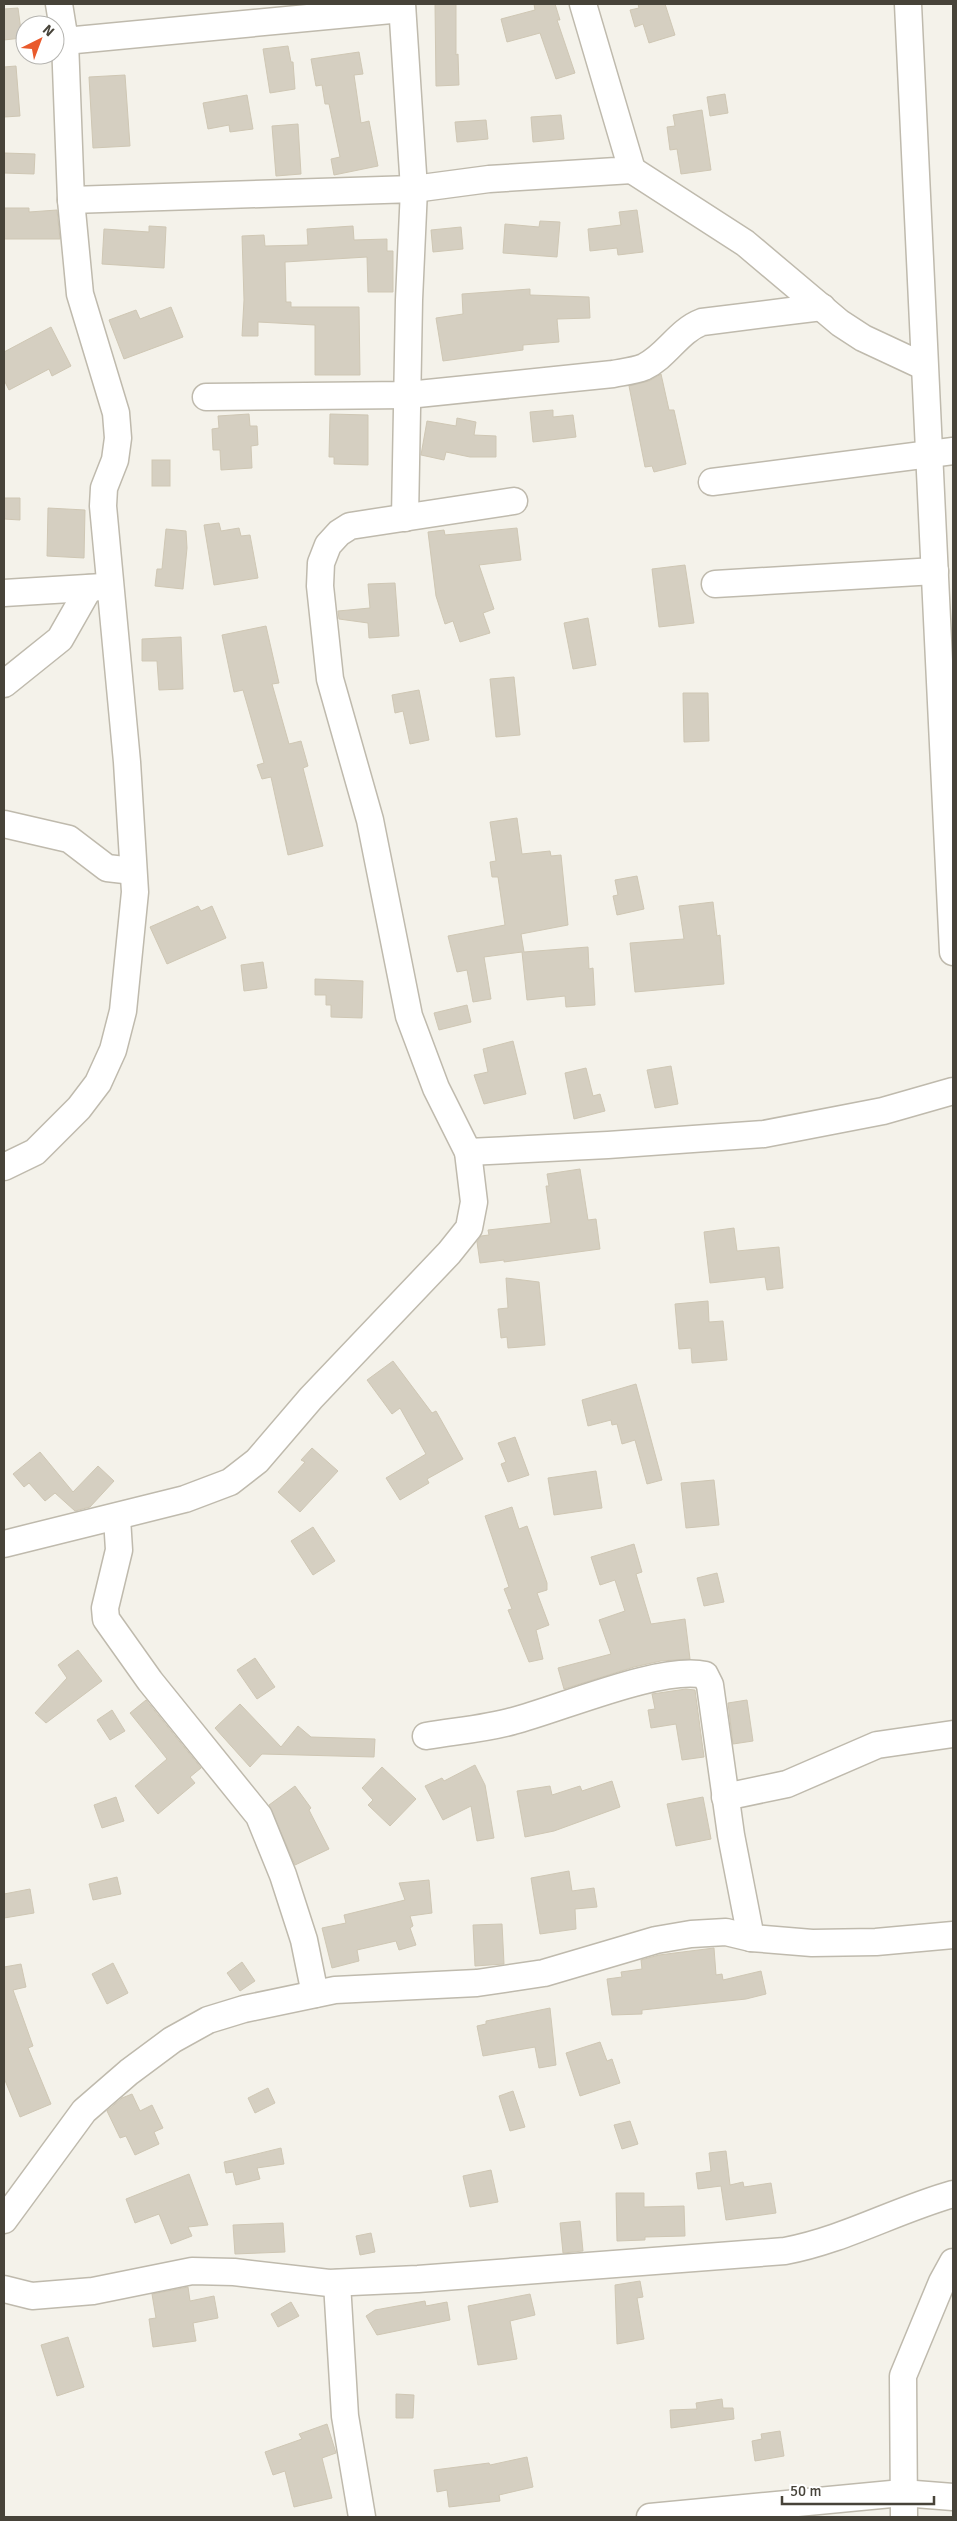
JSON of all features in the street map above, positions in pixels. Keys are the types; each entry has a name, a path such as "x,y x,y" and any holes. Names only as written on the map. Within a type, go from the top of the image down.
{"street":[{"path":"583,4 632,170"},
{"path":"908,4 923,366 942,453 935,571 953,952"},
{"path":"4,1167 35,1152 79,1108 98,1083 113,1050 123,1011 135,892 127,762 100,588 104,488 115,460 118,438 116,421 80,294 71,200 65,41 402,6 414,189 409,300 405,518"},
{"path":"71,200 414,189 489,179 632,170 745,243 822,307 863,338 923,366"},
{"path":"206,397 408,395 613,374 644,366 664,353 691,326 702,322 822,307"},
{"path":"712,482 942,453"},
{"path":"4,1544 117,1518 185,1499 230,1482 257,1462 369,1336 450,1253 470,1228 474,1202 468,1152 436,1088 409,1016 370,820 330,679 320,586 321,563 328,545 339,533 350,526 514,501"},
{"path":"715,584 935,571"},
{"path":"4,594 100,588"},
{"path":"4,684 60,639 100,588"},
{"path":"4,824 69,839 108,868 134,871"},
{"path":"468,1152 608,1146 764,1134 883,1111 953,1092"},
{"path":"117,1518 118,1550 105,1608 106,1619 150,1681 259,1816 283,1876 304,1940 315,1994"},
{"path":"426,1736 511,1722 660,1676 695,1673 705,1675 710,1685 725,1797 751,1938"},
{"path":"725,1797 787,1784 877,1745 953,1734"},
{"path":"4,2220 84,2111 128,2072 172,2040 208,2020 244,2009 336,1990 477,1983 544,1973 656,1940 691,1934 726,1932 751,1938 821,1943 876,1942 953,1935"},
{"path":"4,2290 32,2296 93,2291 192,2271 234,2272 337,2283 570,2269 785,2251 818,2245 930,2200 953,2194"},
{"path":"903,2505 903,2376 942,2282 953,2262"},
{"path":"337,2283 345,2416 362,2517"},
{"path":"650,2517 903,2505 953,2497"}],"building":[{"path":"435,4 456,4 456,55 458,54 459,85 436,86"},
{"path":"534,4 555,4 560,20 557,20 575,73 556,79 540,33 507,42 501,19 535,10"},
{"path":"638,4 665,4 675,35 649,43 643,24 635,27 630,10 639,8"},
{"path":"18,8 19,15 15,15 15,39 4,40 4,9"},
{"path":"288,46 291,62 293,62 295,89 270,93 263,49"},
{"path":"359,52 363,74 354,75 361,123 369,121 378,166 334,175 331,159 340,157 329,104 325,104 322,85 316,86 311,59"},
{"path":"16,66 20,116 4,117 4,67"},
{"path":"125,75 130,146 93,148 89,77"},
{"path":"725,94 728,113 710,116 707,97"},
{"path":"247,95 253,129 230,132 229,125 208,129 203,103"},
{"path":"702,110 711,170 681,174 677,149 670,150 667,127 675,126 673,115"},
{"path":"561,115 564,139 533,142 531,117"},
{"path":"486,120 488,139 457,142 455,122"},
{"path":"298,124 301,174 276,176 272,126"},
{"path":"4,153 35,154 34,174 4,173"},
{"path":"4,208 29,208 29,212 57,210 60,239 4,239"},
{"path":"637,210 643,252 618,255 617,248 590,251 588,229 621,225 619,212"},
{"path":"540,221 560,222 557,257 503,253 505,224 539,227"},
{"path":"149,226 166,227 164,268 102,264 104,229 149,232"},
{"path":"353,226 354,240 387,239 387,251 393,251 393,292 368,292 367,257 285,262 286,302 291,302 291,307 359,307 360,375 315,375 315,325 258,322 258,336 242,336 244,300 242,236 264,235 265,246 308,245 307,229"},
{"path":"461,227 463,249 433,252 431,230"},
{"path":"530,289 530,295 589,297 590,318 557,319 559,342 523,345 523,350 443,361 436,318 463,314 462,294"},
{"path":"171,307 183,337 124,359 109,320 136,310 140,319"},
{"path":"51,327 71,366 52,376 49,369 9,390 4,380 4,352"},
{"path":"661,374 669,410 674,410 686,464 654,472 652,466 645,467 629,386 649,381"},
{"path":"553,410 553,417 573,415 576,437 533,442 530,412"},
{"path":"249,414 250,426 257,426 258,445 251,446 252,468 221,470 220,450 213,450 212,429 219,428 218,416"},
{"path":"330,414 368,415 368,465 334,464 334,457 329,457"},
{"path":"457,418 476,422 474,435 496,436 496,457 470,457 446,452 444,460 421,455 427,421 456,426"},
{"path":"152,460 170,460 170,486 152,486"},
{"path":"4,498 20,498 20,520 4,519"},
{"path":"48,508 85,510 84,558 47,556"},
{"path":"219,523 221,531 239,528 241,536 250,535 258,578 214,585 204,525"},
{"path":"517,528 521,560 479,565 494,609 483,613 490,633 460,642 453,621 445,624 436,596 428,532 444,530 445,535"},
{"path":"166,529 186,531 187,548 183,589 155,586 157,569 162,569"},
{"path":"685,565 694,623 659,627 652,569"},
{"path":"395,583 399,636 369,638 368,623 339,619 338,611 370,608 368,584"},
{"path":"588,618 596,665 573,669 564,623"},
{"path":"266,626 279,683 272,684 289,744 301,741 308,766 303,768 323,846 288,855 271,777 262,779 257,765 264,763 243,690 234,692 222,635"},
{"path":"181,637 183,689 159,690 157,661 142,661 142,639"},
{"path":"514,677 520,735 496,737 490,679"},
{"path":"419,690 429,740 410,744 403,711 395,713 392,695"},
{"path":"683,693 708,693 709,741 684,742"},
{"path":"517,818 522,854 550,851 551,856 561,855 568,925 521,934 524,952 588,947 589,969 593,968 595,1005 566,1007 565,996 527,1000 522,952 484,957 491,999 473,1002 467,970 457,972 448,936 505,925 498,877 492,877 490,862 496,861 490,822"},
{"path":"637,876 644,909 617,915 613,896 618,895 615,880"},
{"path":"713,902 717,936 720,935 724,984 635,992 630,943 684,939 679,906"},
{"path":"198,906 201,911 212,906 226,938 167,964 150,927"},
{"path":"263,962 267,988 244,991 241,965"},
{"path":"315,979 363,981 362,1018 331,1017 331,1005 326,1005 326,995 315,995"},
{"path":"467,1005 471,1022 439,1030 434,1013"},
{"path":"513,1041 526,1094 484,1104 474,1075 488,1072 483,1049"},
{"path":"671,1066 678,1104 655,1108 647,1070"},
{"path":"586,1068 593,1096 600,1094 605,1111 574,1119 565,1073"},
{"path":"580,1169 588,1220 596,1219 600,1249 504,1262 504,1260 480,1263 477,1242 481,1236 489,1235 488,1230 551,1223 546,1186 549,1186 547,1174"},
{"path":"734,1228 737,1251 779,1247 783,1288 767,1290 765,1277 710,1283 704,1232"},
{"path":"506,1278 539,1282 545,1345 508,1348 507,1337 501,1338 498,1309 508,1308"},
{"path":"708,1301 709,1322 723,1321 727,1360 692,1363 691,1348 679,1349 675,1304"},
{"path":"393,1361 432,1413 436,1411 463,1459 427,1479 429,1483 400,1500 386,1478 426,1454 400,1408 392,1414 367,1380"},
{"path":"636,1384 662,1480 647,1484 635,1440 622,1444 617,1424 612,1425 611,1420 588,1426 582,1400"},
{"path":"515,1437 529,1475 508,1482 501,1464 506,1462 498,1443"},
{"path":"312,1448 338,1471 300,1512 278,1492 305,1462 301,1460"},
{"path":"40,1452 73,1492 98,1466 114,1481 90,1507 75,1511 55,1493 45,1501 29,1483 24,1487 13,1474"},
{"path":"596,1471 602,1508 554,1515 548,1478"},
{"path":"714,1480 719,1525 686,1528 681,1483"},
{"path":"512,1507 519,1529 527,1526 547,1583 547,1590 537,1593 549,1625 536,1630 543,1659 529,1662 508,1610 512,1609 504,1589 509,1587 485,1516"},
{"path":"313,1527 335,1561 313,1575 291,1541"},
{"path":"634,1544 642,1572 636,1574 651,1624 685,1619 690,1659 661,1661 634,1667 564,1689 558,1668 611,1654 599,1620 625,1611 615,1580 600,1585 591,1557"},
{"path":"717,1573 724,1602 704,1606 697,1578"},
{"path":"78,1650 102,1681 46,1723 35,1713 67,1678 58,1665"},
{"path":"255,1658 275,1687 257,1699 237,1670"},
{"path":"686,1689 695,1690 704,1757 682,1760 676,1724 651,1728 648,1710 655,1709 652,1694"},
{"path":"146,1700 201,1768 190,1777 195,1783 158,1814 135,1786 167,1759 130,1713"},
{"path":"747,1700 753,1741 733,1744 728,1703"},
{"path":"240,1704 281,1747 298,1726 311,1737 375,1739 374,1757 262,1754 250,1767 215,1728"},
{"path":"112,1710 125,1731 110,1740 97,1720"},
{"path":"475,1765 485,1785 494,1838 477,1841 471,1806 443,1820 425,1786 442,1778 444,1781"},
{"path":"382,1767 416,1799 390,1826 368,1805 373,1800 362,1788"},
{"path":"612,1781 620,1807 554,1831 525,1837 517,1791 550,1786 552,1795 580,1786 582,1791"},
{"path":"295,1786 311,1808 309,1810 329,1849 295,1865 269,1805"},
{"path":"116,1797 124,1821 102,1828 94,1805"},
{"path":"703,1797 711,1839 676,1846 667,1804"},
{"path":"569,1871 572,1891 594,1888 597,1907 575,1909 576,1929 540,1934 531,1878"},
{"path":"117,1877 121,1894 93,1900 89,1884"},
{"path":"429,1880 432,1913 410,1916 413,1926 410,1928 416,1945 399,1950 396,1941 357,1950 359,1961 332,1968 322,1928 346,1923 344,1915 405,1900 399,1883"},
{"path":"30,1889 34,1913 4,1918 4,1894"},
{"path":"502,1924 504,1964 475,1966 473,1925"},
{"path":"714,1948 716,1975 722,1974 723,1980 761,1971 766,1994 746,1999 642,2010 642,2014 612,2015 607,1979 622,1977 621,1972 642,1969 641,1960 659,1955"},
{"path":"242,1962 255,1981 240,1991 227,1973"},
{"path":"113,1963 128,1993 107,2004 92,1974"},
{"path":"21,1964 26,1987 13,1990 33,2046 28,2048 51,2104 20,2117 4,2078 4,1967"},
{"path":"550,2008 556,2065 539,2068 535,2047 483,2056 477,2026 486,2024 486,2021"},
{"path":"600,2042 607,2061 612,2059 620,2083 580,2096 566,2053"},
{"path":"268,2088 275,2103 255,2113 248,2098"},
{"path":"513,2091 525,2127 510,2131 499,2096"},
{"path":"132,2094 140,2111 152,2105 163,2128 154,2132 159,2144 135,2155 126,2136 120,2138 107,2111 122,2098"},
{"path":"630,2121 638,2144 622,2149 614,2125"},
{"path":"281,2148 284,2164 257,2168 260,2179 236,2185 233,2172 226,2173 224,2162"},
{"path":"726,2151 730,2185 743,2182 744,2187 771,2183 776,2213 726,2220 721,2186 698,2189 696,2173 711,2171 709,2153"},
{"path":"491,2170 498,2202 470,2207 463,2176"},
{"path":"189,2174 208,2225 188,2227 192,2236 171,2244 159,2214 135,2223 126,2199"},
{"path":"616,2193 644,2193 644,2207 684,2206 685,2236 645,2237 645,2240 617,2241"},
{"path":"580,2221 583,2251 563,2253 560,2223"},
{"path":"283,2223 285,2252 235,2254 233,2225"},
{"path":"371,2233 375,2252 360,2255 356,2236"},
{"path":"640,2281 643,2297 637,2298 644,2339 617,2344 615,2285"},
{"path":"188,2287 190,2301 214,2296 218,2318 193,2323 196,2341 153,2347 149,2319 156,2318 152,2294"},
{"path":"530,2294 535,2315 510,2321 517,2359 478,2365 468,2306"},
{"path":"425,2301 426,2306 447,2302 450,2320 377,2335 366,2316 375,2310"},
{"path":"291,2302 299,2316 278,2327 271,2314"},
{"path":"68,2337 84,2387 57,2396 41,2345"},
{"path":"396,2394 414,2395 413,2418 396,2418"},
{"path":"722,2399 723,2408 733,2408 734,2419 671,2428 670,2410 697,2409 696,2403"},
{"path":"327,2424 336,2453 322,2458 332,2498 294,2507 285,2471 273,2475 265,2452 302,2439 299,2434"},
{"path":"780,2431 784,2456 755,2461 752,2441 762,2439 761,2434"},
{"path":"527,2457 533,2487 499,2495 500,2501 449,2507 447,2490 437,2492 434,2470 489,2463 490,2465"}]}
